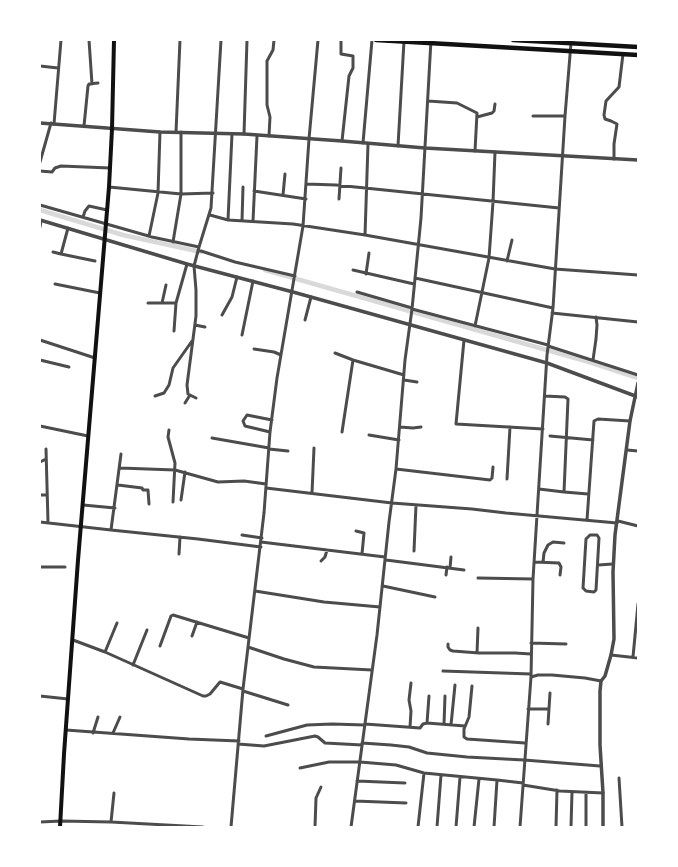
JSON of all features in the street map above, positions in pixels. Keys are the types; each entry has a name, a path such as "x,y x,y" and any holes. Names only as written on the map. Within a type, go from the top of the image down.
{"main road":[{"path":"60,827 81,526 109,187 114,40"},
{"path":"376,40 638,55"},
{"path":"513,40 638,47"}],"street":[{"path":"40,162 52,123 61,40"},
{"path":"89,40 92,84"},
{"path":"176,132 180,40"},
{"path":"196,398 190,395 187,390 197,307 194,266 198,249 210,215 213,193 221,40"},
{"path":"244,134 247,40"},
{"path":"269,136 270,117 267,105 267,61 273,50 274,40"},
{"path":"231,827 243,690 262,538 270,432 281,355 293,292 306,199 309,139 318,40"},
{"path":"341,40 340,54 353,56 353,68 350,76 342,141"},
{"path":"363,143 372,40"},
{"path":"398,146 404,42"},
{"path":"351,827 383,586 399,440 404,375 418,246 431,42"},
{"path":"520,827 531,676 533,579 547,355 553,308 571,43"},
{"path":"614,159 614,144 617,124 605,119 604,115 606,102 619,87 623,54"},
{"path":"40,66 58,68"},
{"path":"84,126 89,84 98,84"},
{"path":"428,101 457,103 476,112 475,150"},
{"path":"477,117 492,113 494,111 495,104"},
{"path":"533,116 565,116"},
{"path":"40,122 112,129 244,134 425,148 638,160"},
{"path":"149,236 158,193 160,132"},
{"path":"173,242 181,194 181,132"},
{"path":"228,220 232,134"},
{"path":"253,221 257,136"},
{"path":"365,235 368,144"},
{"path":"475,326 489,258 495,152"},
{"path":"40,171 49,173 55,168 61,166 110,168"},
{"path":"339,199 341,168"},
{"path":"283,195 285,174"},
{"path":"306,184 560,208"},
{"path":"109,187 158,193 213,193"},
{"path":"242,221 243,187"},
{"path":"254,191 306,199"},
{"path":"40,205 83,217 106,228 173,242 269,271 295,276"},
{"path":"83,217 85,210 89,206 107,210"},
{"path":"210,215 228,220 303,226 365,235 418,246 555,269 638,275"},
{"path":"40,227 40,220 194,266 547,363 637,397"},
{"path":"61,254 68,228"},
{"path":"508,261 512,240"},
{"path":"53,252 95,262"},
{"path":"366,274 369,253"},
{"path":"174,331 176,303 187,264"},
{"path":"353,270 414,284"},
{"path":"222,315 232,297 237,277"},
{"path":"415,278 553,308"},
{"path":"242,335 253,281"},
{"path":"55,284 100,293"},
{"path":"162,303 166,284"},
{"path":"357,292 412,310 548,346 638,374"},
{"path":"305,320 311,297"},
{"path":"148,303 176,303"},
{"path":"552,313 638,322"},
{"path":"592,360 596,339 596,317"},
{"path":"195,325 205,327"},
{"path":"40,340 95,358"},
{"path":"464,340 456,424 543,429"},
{"path":"155,396 164,393 169,385 173,368 192,341"},
{"path":"254,349 274,352 281,355"},
{"path":"335,353 353,360 404,375"},
{"path":"40,360 69,367"},
{"path":"342,432 353,360"},
{"path":"404,380 417,382"},
{"path":"602,827 603,793 600,766 600,691 601,681 605,676 614,639 613,564 630,421 637,397 638,383"},
{"path":"185,403 190,395"},
{"path":"545,396 565,397 568,399 564,492"},
{"path":"270,432 245,426 243,421 247,415 272,420"},
{"path":"587,520 594,421 630,421"},
{"path":"40,426 88,436"},
{"path":"400,427 420,427"},
{"path":"507,480 510,427"},
{"path":"169,430 168,437 174,457 175,470 173,502"},
{"path":"369,435 399,440"},
{"path":"550,436 593,440"},
{"path":"212,438 288,451"},
{"path":"312,493 314,448"},
{"path":"46,449 48,522"},
{"path":"627,450 638,451"},
{"path":"111,530 121,454"},
{"path":"40,462 46,459"},
{"path":"396,469 490,480 492,478 492,467"},
{"path":"120,468 175,470 218,482 244,481 312,493 392,503 617,522 638,526"},
{"path":"181,500 185,472"},
{"path":"118,485 148,490 149,504"},
{"path":"539,489 588,494"},
{"path":"40,495 47,495"},
{"path":"83,505 115,508"},
{"path":"414,551 416,505"},
{"path":"40,522 261,547"},
{"path":"356,531 364,533 362,554"},
{"path":"242,535 262,538"},
{"path":"590,536 599,536 598,565 596,591 584,590 586,538 590,536"},
{"path":"179,554 180,537"},
{"path":"261,542 362,554 464,570"},
{"path":"544,562 544,553 548,545 553,542 564,543"},
{"path":"321,561 325,557 327,550"},
{"path":"446,575 451,556"},
{"path":"535,562 556,562 561,564 560,575"},
{"path":"598,565 613,564"},
{"path":"40,567 65,567"},
{"path":"478,578 533,579"},
{"path":"383,586 435,597"},
{"path":"255,591 324,602 380,607"},
{"path":"634,657 637,637 638,604"},
{"path":"160,646 172,616 249,638"},
{"path":"192,636 197,622"},
{"path":"105,652 117,623"},
{"path":"477,653 478,628"},
{"path":"133,665 147,630"},
{"path":"73,640 105,652 203,696 210,694 220,682 288,705"},
{"path":"531,643 566,644"},
{"path":"448,644 450,650 454,651 531,654"},
{"path":"248,647 314,667 372,670"},
{"path":"611,654 638,658"},
{"path":"443,671 531,676 552,675 601,681"},
{"path":"410,727 409,700 411,683"},
{"path":"451,725 456,685"},
{"path":"472,686 469,717 465,726 465,738 525,743"},
{"path":"548,724 550,693"},
{"path":"40,696 68,699"},
{"path":"427,723 429,696"},
{"path":"444,724 445,696"},
{"path":"528,709 549,709"},
{"path":"93,733 98,717"},
{"path":"113,733 120,717"},
{"path":"266,736 308,725 332,724 420,728 423,724 427,723 465,726"},
{"path":"66,730 264,746 315,736 325,743 391,745 409,747 427,753 600,766"},
{"path":"300,768 329,762 396,764 424,773 498,780 572,792 603,793"},
{"path":"418,827 424,773"},
{"path":"437,827 441,775"},
{"path":"456,827 460,777"},
{"path":"619,778 622,827"},
{"path":"474,827 479,779"},
{"path":"357,780 405,783"},
{"path":"494,827 498,780"},
{"path":"315,827 316,798 321,787"},
{"path":"556,827 557,790"},
{"path":"571,827 572,792"},
{"path":"586,792 586,827"},
{"path":"111,822 114,793"},
{"path":"355,800 406,803"},
{"path":"40,822 61,820 203,827"}],"waterway":[{"path":"40,210 123,235 201,252"},
{"path":"265,270 589,362 638,378"}]}
